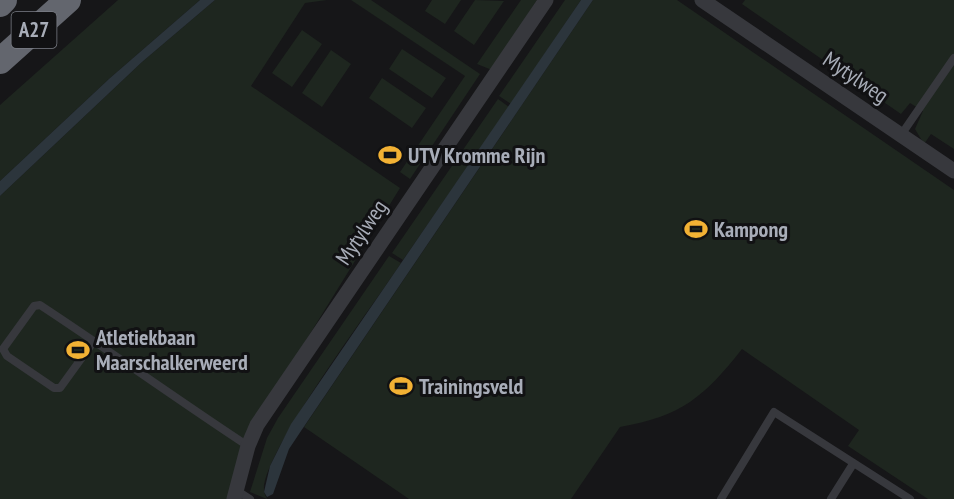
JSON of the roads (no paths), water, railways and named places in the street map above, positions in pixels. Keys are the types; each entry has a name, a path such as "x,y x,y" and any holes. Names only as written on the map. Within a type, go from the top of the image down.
{"highway":[{"name":"A27","path":"0,61 69,0"}],"street":[{"name":"Mytylweg","path":"235,495 248,446 257,424 546,0"},
{"name":"Mytylweg","path":"702,0 954,171"}],"lane":[{"path":"901,135 954,58"},
{"path":"94,340 60,388 54,388 7,356 3,349 34,306 40,305 94,340 248,446"},
{"path":"721,499 774,412 910,499"},
{"path":"831,499 853,464"},
{"path":"235,495 250,499"}],"place":[{"name":"UTV Kromme Rijn","path":"390,155"},
{"name":"Kampong","path":"696,229"},
{"name":"Atletiekbaan Maarschalkerweerd","path":"78,350"},
{"name":"Trainingsveld","path":"401,386"}]}
